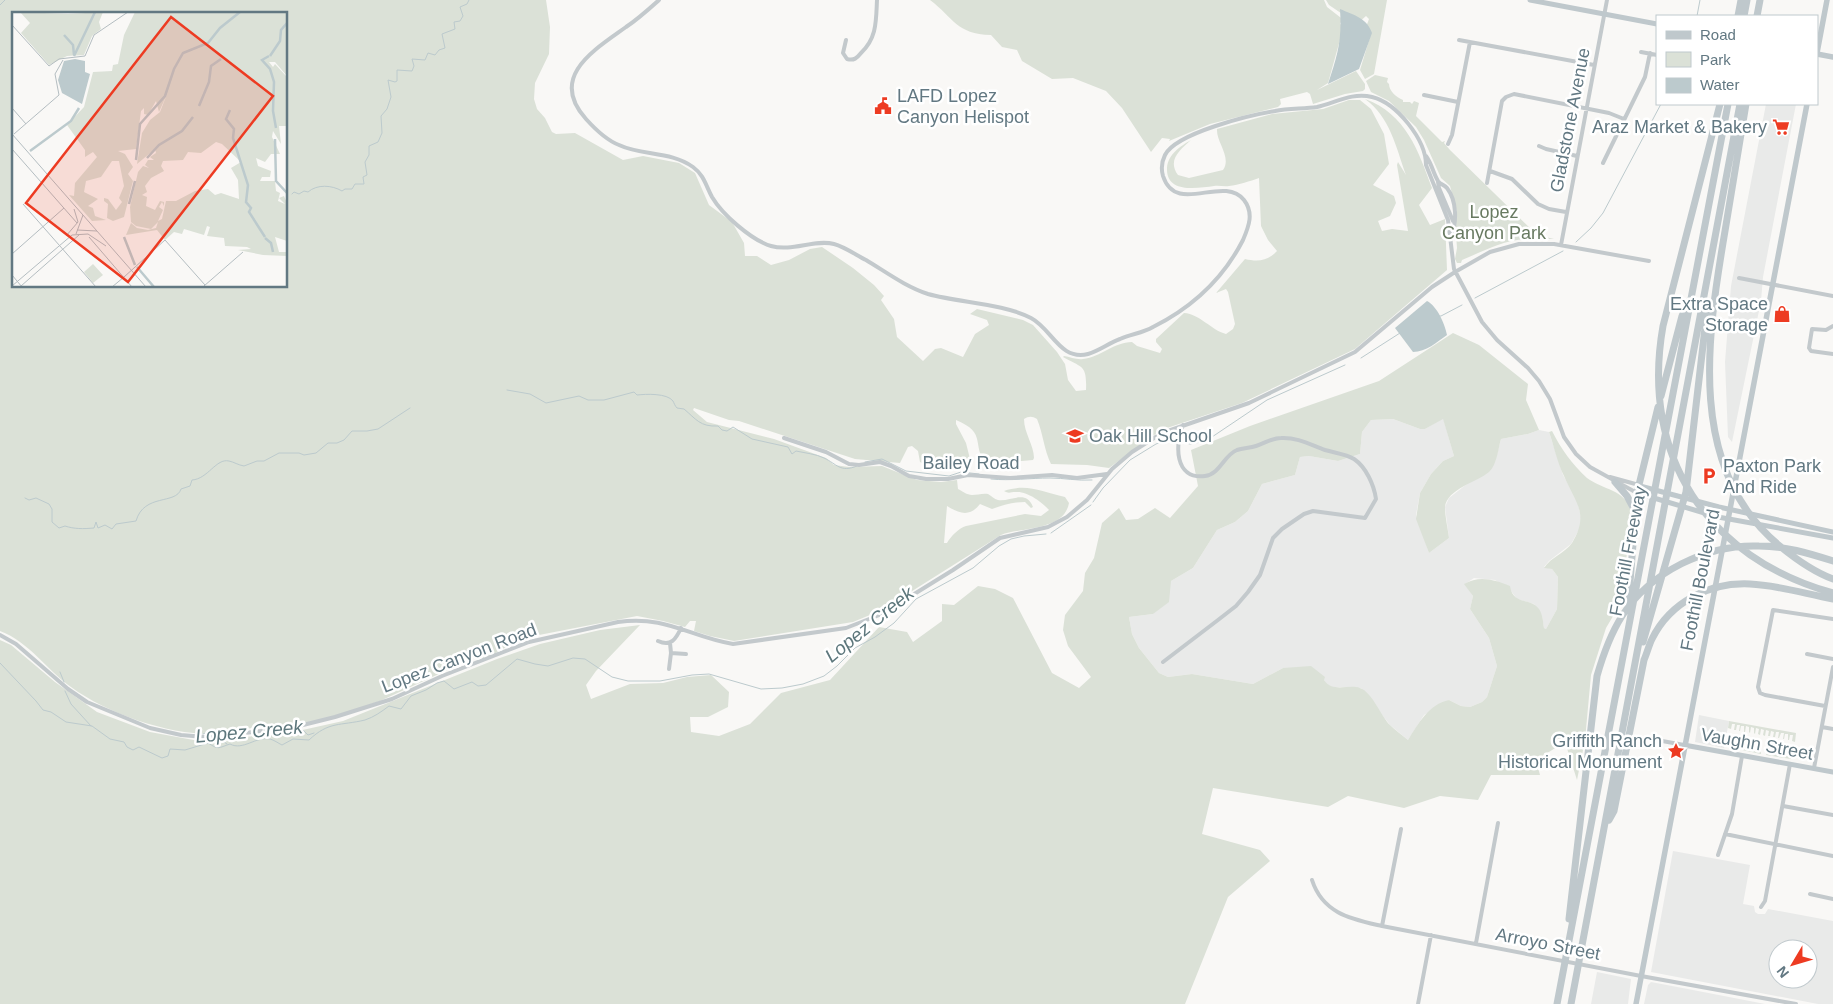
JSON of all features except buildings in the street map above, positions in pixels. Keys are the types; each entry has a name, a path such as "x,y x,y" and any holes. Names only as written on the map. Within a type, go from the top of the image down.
{"highway":[{"path":"1738,15 1741,0"},
{"path":"1744,15 1747,0"},
{"path":"1759,15 1761,0"},
{"path":"1720,105 1662,326 1658,361 1659,396 1663,425 1675,464 1701,509 1717,526 1747,553 1766,566 1791,578 1833,593"},
{"name":"Foothill Freeway","path":"1557,1004 1728,105"},
{"name":"Foothill Freeway","path":"1571,1004 1606,827 1740,105"},
{"path":"1746,105 1715,291 1710,342 1713,424 1718,450 1732,485 1745,509 1774,541 1796,559 1833,579"},
{"path":"1633,674 1684,498 1719,220"},
{"path":"1620,671 1620,652 1632,574 1635,511 1639,489 1682,316 1691,297"},
{"path":"1615,482 1627,496 1635,511"},
{"path":"1567,952 1570,909 1597,676 1612,634 1623,615 1639,596 1655,582 1690,560 1711,552 1743,546 1773,546 1804,552 1833,561"},
{"path":"1606,827 1614,810 1644,660 1652,639 1665,618 1691,597 1716,587 1736,584 1752,584 1833,599"}],"main road":[{"path":"1818,48 1826,0"},
{"path":"1818,54 1833,57"},
{"name":"Foothill Boulevard","path":"1636,1004 1807,105"}],"street":[{"path":"659,0 635,21 588,54 574,76 571,90 573,100 580,112 603,135 616,144 629,149 656,153 693,167 703,176 712,198 724,212 760,242 780,248 826,243 836,245 918,290 1030,318 1044,328 1061,348 1072,354 1085,355 1092,353 1121,338 1151,329 1186,307 1213,284 1237,251 1250,220 1249,209 1243,199 1228,190 1188,195 1182,194 1174,190 1164,178 1162,165 1164,155 1168,150 1185,138 1205,130 1268,112 1318,106 1348,97 1368,96 1376,98 1386,104 1411,126 1420,140 1453,221"},
{"path":"846,40 843,53 847,59 852,60 856,58 867,48 876,27 877,0"},
{"path":"1530,0 1656,24"},
{"name":"Gladstone Avenue","path":"1560,244 1607,0"},
{"path":"1459,40 1594,65"},
{"path":"1448,144 1452,135 1470,42"},
{"path":"1641,52 1656,54"},
{"path":"1603,163 1645,77 1650,53"},
{"path":"1487,183 1502,101 1506,97 1514,94 1609,113 1624,119"},
{"path":"1424,95 1458,102"},
{"path":"1540,146 1577,156"},
{"path":"1426,156 1426,165 1447,217 1455,272 1488,330 1531,371 1545,390 1561,430 1572,449 1586,463 1615,482 1639,489 1833,532"},
{"path":"1490,171 1512,179 1538,204 1549,209 1566,212"},
{"path":"1438,182 1447,188 1456,212 1451,236"},
{"name":"Lopez Canyon Road","path":"0,635 16,644 68,689 91,704 150,728 182,735 205,737 282,730 343,715 392,699 442,676 529,642 634,620 652,621 682,628 719,642 733,644 846,628 888,611 1000,538 1058,523 1087,500 1107,474 1132,452 1153,438 1183,425 1249,403 1355,352 1423,294 1484,255 1507,246 1524,243 1560,244 1649,261"},
{"path":"1739,278 1833,296"},
{"path":"1833,326 1826,330 1812,329 1809,348 1811,351 1833,354"},
{"path":"1163,662 1201,635 1242,599 1260,575 1274,538 1282,529 1304,514 1313,511 1365,518 1375,503 1376,494 1364,469 1355,460 1303,441 1282,438 1235,451 1212,473 1196,475 1182,466 1178,457 1183,425"},
{"name":"Bailey Road","path":"784,438 826,452 849,464 880,462 892,466 909,476 926,479 948,479 968,474 1010,478 1052,475 1077,478 1107,474"},
{"path":"1606,475 1682,507 1727,519 1833,538"},
{"path":"1825,706 1765,695 1758,688 1773,610 1833,619"},
{"path":"658,641 664,644 670,643 675,640 682,628"},
{"path":"669,669 670,643"},
{"path":"671,653 686,654"},
{"path":"1807,654 1833,658"},
{"path":"1814,768 1833,667"},
{"path":"1822,727 1833,730"},
{"name":"Vaughn Street","path":"1646,738 1833,772"},
{"path":"1718,855 1732,814 1742,756"},
{"path":"1761,907 1765,901 1790,764"},
{"path":"1783,806 1833,815"},
{"path":"1476,943 1498,823"},
{"path":"1382,926 1401,829"},
{"path":"1725,834 1833,856"},
{"name":"Arroyo Street","path":"1312,880 1316,894 1327,905 1348,918 1431,936 1796,1004"},
{"path":"1810,894 1833,899"},
{"path":"1418,1004 1431,936"}],"shaded area":[{"path":"1766,105 1796,105 1763,277 1761,301 1732,442 1728,437 1725,362 1731,286"},
{"path":"1443,418 1454,456 1443,461 1431,474 1420,493 1416,515 1429,553 1449,538 1445,507 1449,498 1495,462 1501,439 1539,430 1549,432 1563,475 1577,500 1581,517 1581,526 1571,544 1544,567 1552,569 1558,577 1557,609 1546,629 1544,628 1542,616 1534,604 1517,599 1511,591 1495,580 1474,578 1465,584 1473,596 1470,609 1489,638 1497,666 1487,697 1482,702 1470,707 1461,706 1449,700 1424,715 1408,740 1390,725 1361,688 1332,687 1326,684 1324,680 1283,668 1253,684 1192,674 1168,677 1159,673 1139,648 1132,634 1129,617 1153,614 1171,581 1193,568 1217,530 1235,522 1248,511 1262,484 1295,475 1300,457 1309,456 1338,461 1360,454 1362,432 1371,420 1393,419 1425,429"},
{"path":"1699,715 1729,721 1724,748 1695,742"},
{"path":"1673,851 1750,865 1743,904 1754,906 1755,912 1758,914 1765,914 1768,909 1833,921 1833,1004 1818,1004 1651,972"},
{"path":"1597,972 1631,979 1628,1004 1591,1004"},
{"path":"1651,982 1765,1004 1644,1004 1648,985"}],"green space":[{"path":"0,0 546,0 550,27 549,54 535,83 534,99 537,109 545,118 552,132 556,134 575,133 623,160 643,156 679,163 695,173 709,205 732,222 744,243 745,256 757,256 771,265 789,260 810,249 822,247 853,268 884,296 881,300 894,319 897,337 923,361 935,349 941,348 963,357 975,334 989,325 987,320 970,314 977,309 1023,320 1033,325 1065,364 1068,380 1076,391 1086,390 1086,375 1079,365 1064,356 1078,359 1090,358 1119,344 1132,342 1137,346 1160,353 1162,349 1156,342 1156,339 1184,313 1195,316 1226,334 1233,329 1235,324 1228,292 1226,289 1216,293 1245,259 1262,260 1270,257 1277,251 1268,240 1261,226 1259,178 1233,185 1200,188 1184,188 1172,182 1168,176 1168,163 1172,155 1179,148 1191,140 1174,160 1175,170 1178,175 1189,178 1223,170 1226,160 1217,129 1272,114 1323,109 1349,100 1360,100 1371,109 1384,134 1389,164 1373,185 1394,196 1396,203 1390,216 1378,221 1382,231 1392,229 1408,231 1398,162 1406,175 1391,133 1381,115 1365,99 1391,114 1409,135 1432,188 1419,205 1430,225 1445,219 1447,270 1355,349 1242,403 1161,430 1109,468 1051,464 1037,419 1032,417 1024,419 1034,453 1033,460 986,463 979,451 976,435 966,425 956,420 956,424 966,443 970,459 954,464 930,467 920,462 918,451 912,446 908,447 900,463 855,459 694,408 693,410 707,422 774,439 826,458 834,465 849,467 882,466 917,480 941,482 957,480 958,489 968,494 988,494 998,500 1022,497 1030,502 1033,507 1031,508 1025,502 1008,504 992,509 980,504 972,511 965,513 947,506 944,543 947,543 955,533 966,526 1025,514 1041,516 1049,510 1029,495 1020,492 1008,493 1004,491 1020,488 1034,489 1065,497 1069,503 1066,512 1059,519 1041,526 1001,535 882,610 853,622 734,641 694,631 696,621 690,621 685,627 637,616 539,635 499,650 485,658 478,656 380,701 339,715 288,727 286,725 260,727 214,734 178,731 159,727 103,706 71,687 29,649 0,631"},
{"path":"930,0 1324,0 1327,7 1345,21 1340,23 1343,29 1328,83 1317,90 1356,71 1365,84 1365,89 1313,104 1310,94 1307,92 1280,99 1281,104 1278,107 1210,124 1169,141 1170,139 1162,138 1151,152 1122,108 1106,91 1073,78 1052,79 1022,61 1017,50 1002,47 991,35 970,32 956,24"},
{"path":"1326,0 1387,0 1374,74 1365,79 1360,70 1370,37 1366,27 1369,19 1366,16 1357,24 1329,5"},
{"name":"Lopez Canyon Park","path":"1375,75 1388,78 1389,87 1403,102 1410,102 1412,104 1414,101 1419,103 1416,116 1442,142 1445,141 1444,143 1450,150 1537,235 1554,239 1532,239 1530,236 1527,239 1510,241 1462,260 1461,263 1457,263 1455,259 1457,248 1455,221 1457,212 1450,186 1441,178 1416,127 1389,101 1371,92 1366,81"},
{"path":"1453,333 1479,345 1528,384 1526,400 1539,430 1501,439 1496,461 1492,469 1484,476 1463,486 1451,495 1445,507 1449,538 1429,553 1416,519 1420,493 1431,474 1443,461 1454,456 1443,419 1425,429 1393,419 1371,420 1362,432 1360,454 1338,461 1309,456 1300,457 1295,475 1262,484 1248,511 1235,522 1217,530 1193,568 1171,581 1169,602 1153,614 1129,617 1132,634 1139,648 1159,673 1168,677 1192,674 1253,684 1283,668 1311,666 1325,677 1324,680 1331,686 1356,687 1364,690 1390,725 1408,740 1430,710 1442,702 1449,700 1461,706 1470,707 1482,702 1487,697 1497,666 1489,638 1470,609 1473,596 1464,584 1481,579 1493,580 1510,586 1518,599 1536,605 1546,629 1557,609 1558,577 1552,569 1544,568 1572,543 1580,524 1580,516 1579,508 1557,460 1549,432 1552,431 1567,456 1582,473 1593,482 1620,495 1629,505 1631,513 1622,601 1606,628 1591,675 1585,740 1577,780 1565,742 1536,760 1540,775 1491,775 1478,800 1440,796 1404,808 1348,796 1328,807 1213,788 1202,834 1260,850 1270,861 1228,897 1185,1004 0,1004 0,640 11,645 55,682 97,712 150,732 199,741 289,733 343,721 497,659 540,644 600,630 640,625 596,671 586,685 591,699 630,684 663,683 687,677 711,675 729,692 728,707 708,717 690,717 691,732 719,736 750,724 781,693 830,680 879,627 907,632 913,642 942,621 942,604 954,605 978,586 995,589 1013,598 1052,673 1079,688 1091,677 1068,646 1063,630 1065,615 1083,591 1085,573 1094,558 1102,523 1119,508 1126,520 1138,519 1155,508 1170,518 1198,486 1191,450 1250,426 1379,381"},
{"path":"1729,721 1796,733 1795,742 1792,741 1793,735 1790,735 1788,740 1788,734 1785,734 1783,739 1784,733 1781,733 1778,738 1779,732 1776,732 1775,737 1773,737 1774,732 1771,731 1770,736 1768,736 1769,731 1766,730 1765,736 1763,735 1764,730 1761,729 1760,735 1758,734 1759,729 1756,728 1755,734 1754,728 1751,727 1750,733 1749,727 1746,726 1745,732 1744,726 1741,726 1739,731 1740,725 1737,725 1736,730 1734,730 1735,724 1732,724 1731,729 1728,728"},
{"path":"1738,741 1739,747 1742,747 1744,742 1743,748 1746,748 1749,743 1748,748 1751,749 1754,744 1753,749 1756,750 1757,745 1759,745 1758,751 1761,751 1761,754 1733,748 1734,746 1737,747"},
{"path":"1771,748 1773,748 1772,753 1775,754 1776,748 1778,748 1777,754 1780,754 1782,749 1781,755 1784,755 1787,750 1786,756 1789,756 1790,751 1793,751 1791,759 1766,755 1770,753"}],"water":[{"path":"1340,9 1363,20 1372,33 1359,69 1328,84 1338,47"},
{"path":"1427,301 1431,303 1440,316 1447,335 1427,348 1413,352 1395,328"}],"waterway":[{"path":"0,5 5,0"},
{"path":"292,194 294,192 299,194 304,191 308,192 325,186 342,191 352,189 355,184 364,184 363,177 367,175 365,162 369,155 369,146 378,142 382,133 381,116 387,109 391,97 388,80 397,81 397,70 412,71 414,66 412,59 425,60 428,53 435,55 439,50 445,48 442,34 455,29 454,22 460,21 463,16 460,7 467,4 469,0"},
{"name":"Lopez Creek","path":"1697,15 1700,0"},
{"name":"Lopez Creek","path":"1576,242 1603,213 1660,105"},
{"name":"Lopez Creek","path":"1475,298 1563,251"},
{"name":"Lopez Creek","path":"1439,316 1462,305"},
{"name":"Lopez Creek","path":"1361,358 1400,333"},
{"name":"Lopez Creek","path":"1182,442 1190,444 1206,441 1267,400 1345,365"},
{"path":"507,390 530,394 546,403 579,396 588,400 604,400 634,392 637,395 661,395 670,398 677,408 684,409 702,424 718,426 722,430 727,431 733,427 752,439 788,447 792,454 796,451 818,456 846,469 857,466"},
{"path":"25,498 29,500 36,498 49,504 52,509 52,522 59,528 65,526 72,528 94,528 96,522 98,528 105,525 112,529 116,524 136,521 140,512 146,506 173,497 181,489 190,486 192,480 198,479 224,461 244,466 257,461 264,461 279,453 299,453 304,455 316,453 328,443 337,443 344,440 352,431 378,429 410,408"},
{"name":"Lopez Creek","path":"1093,502 1103,488 1130,460 1156,444 1172,438 1176,440"},
{"path":"865,462 882,459 906,471 949,476 961,472 979,474"},
{"path":"991,479 1050,478 1092,480"},
{"name":"Lopez Creek","path":"1051,533 1091,505"},
{"name":"Lopez Creek","path":"0,663 43,710 51,712 66,722 92,726 110,739 124,742 127,747 133,750 139,747 162,758 168,756 170,749 185,750 208,743 219,748 230,744 240,746 265,739 272,739 282,745 293,739 309,740 329,727 365,720 389,706 401,709 411,696 437,683 444,681 454,689 472,682 478,686 486,685 517,659 548,666 573,658 585,659 612,677 628,681 660,681 709,674 761,689 782,688 803,684 824,676 855,648 875,637 894,623 916,599 973,568 999,546 1011,539 1046,534"},
{"path":"60,672 64,682"},
{"path":"65,691 71,704 91,726"},
{"path":"281,727 288,726"},
{"path":"303,730 308,735 314,733"},
{"path":"203,734 211,733"},
{"path":"221,740 227,744"}],"place":[{"name":"LAFD Lopez Canyon Helispot","path":"883,106"},
{"name":"Araz Market & Bakery","path":"1781,127"},
{"name":"Extra Space Storage","path":"1782,314"},
{"name":"Oak Hill School","path":"1075,436"},
{"name":"Paxton Park And Ride","path":"1709,476"},
{"name":"Griffith Ranch Historical Monument","path":"1676,751"}]}
